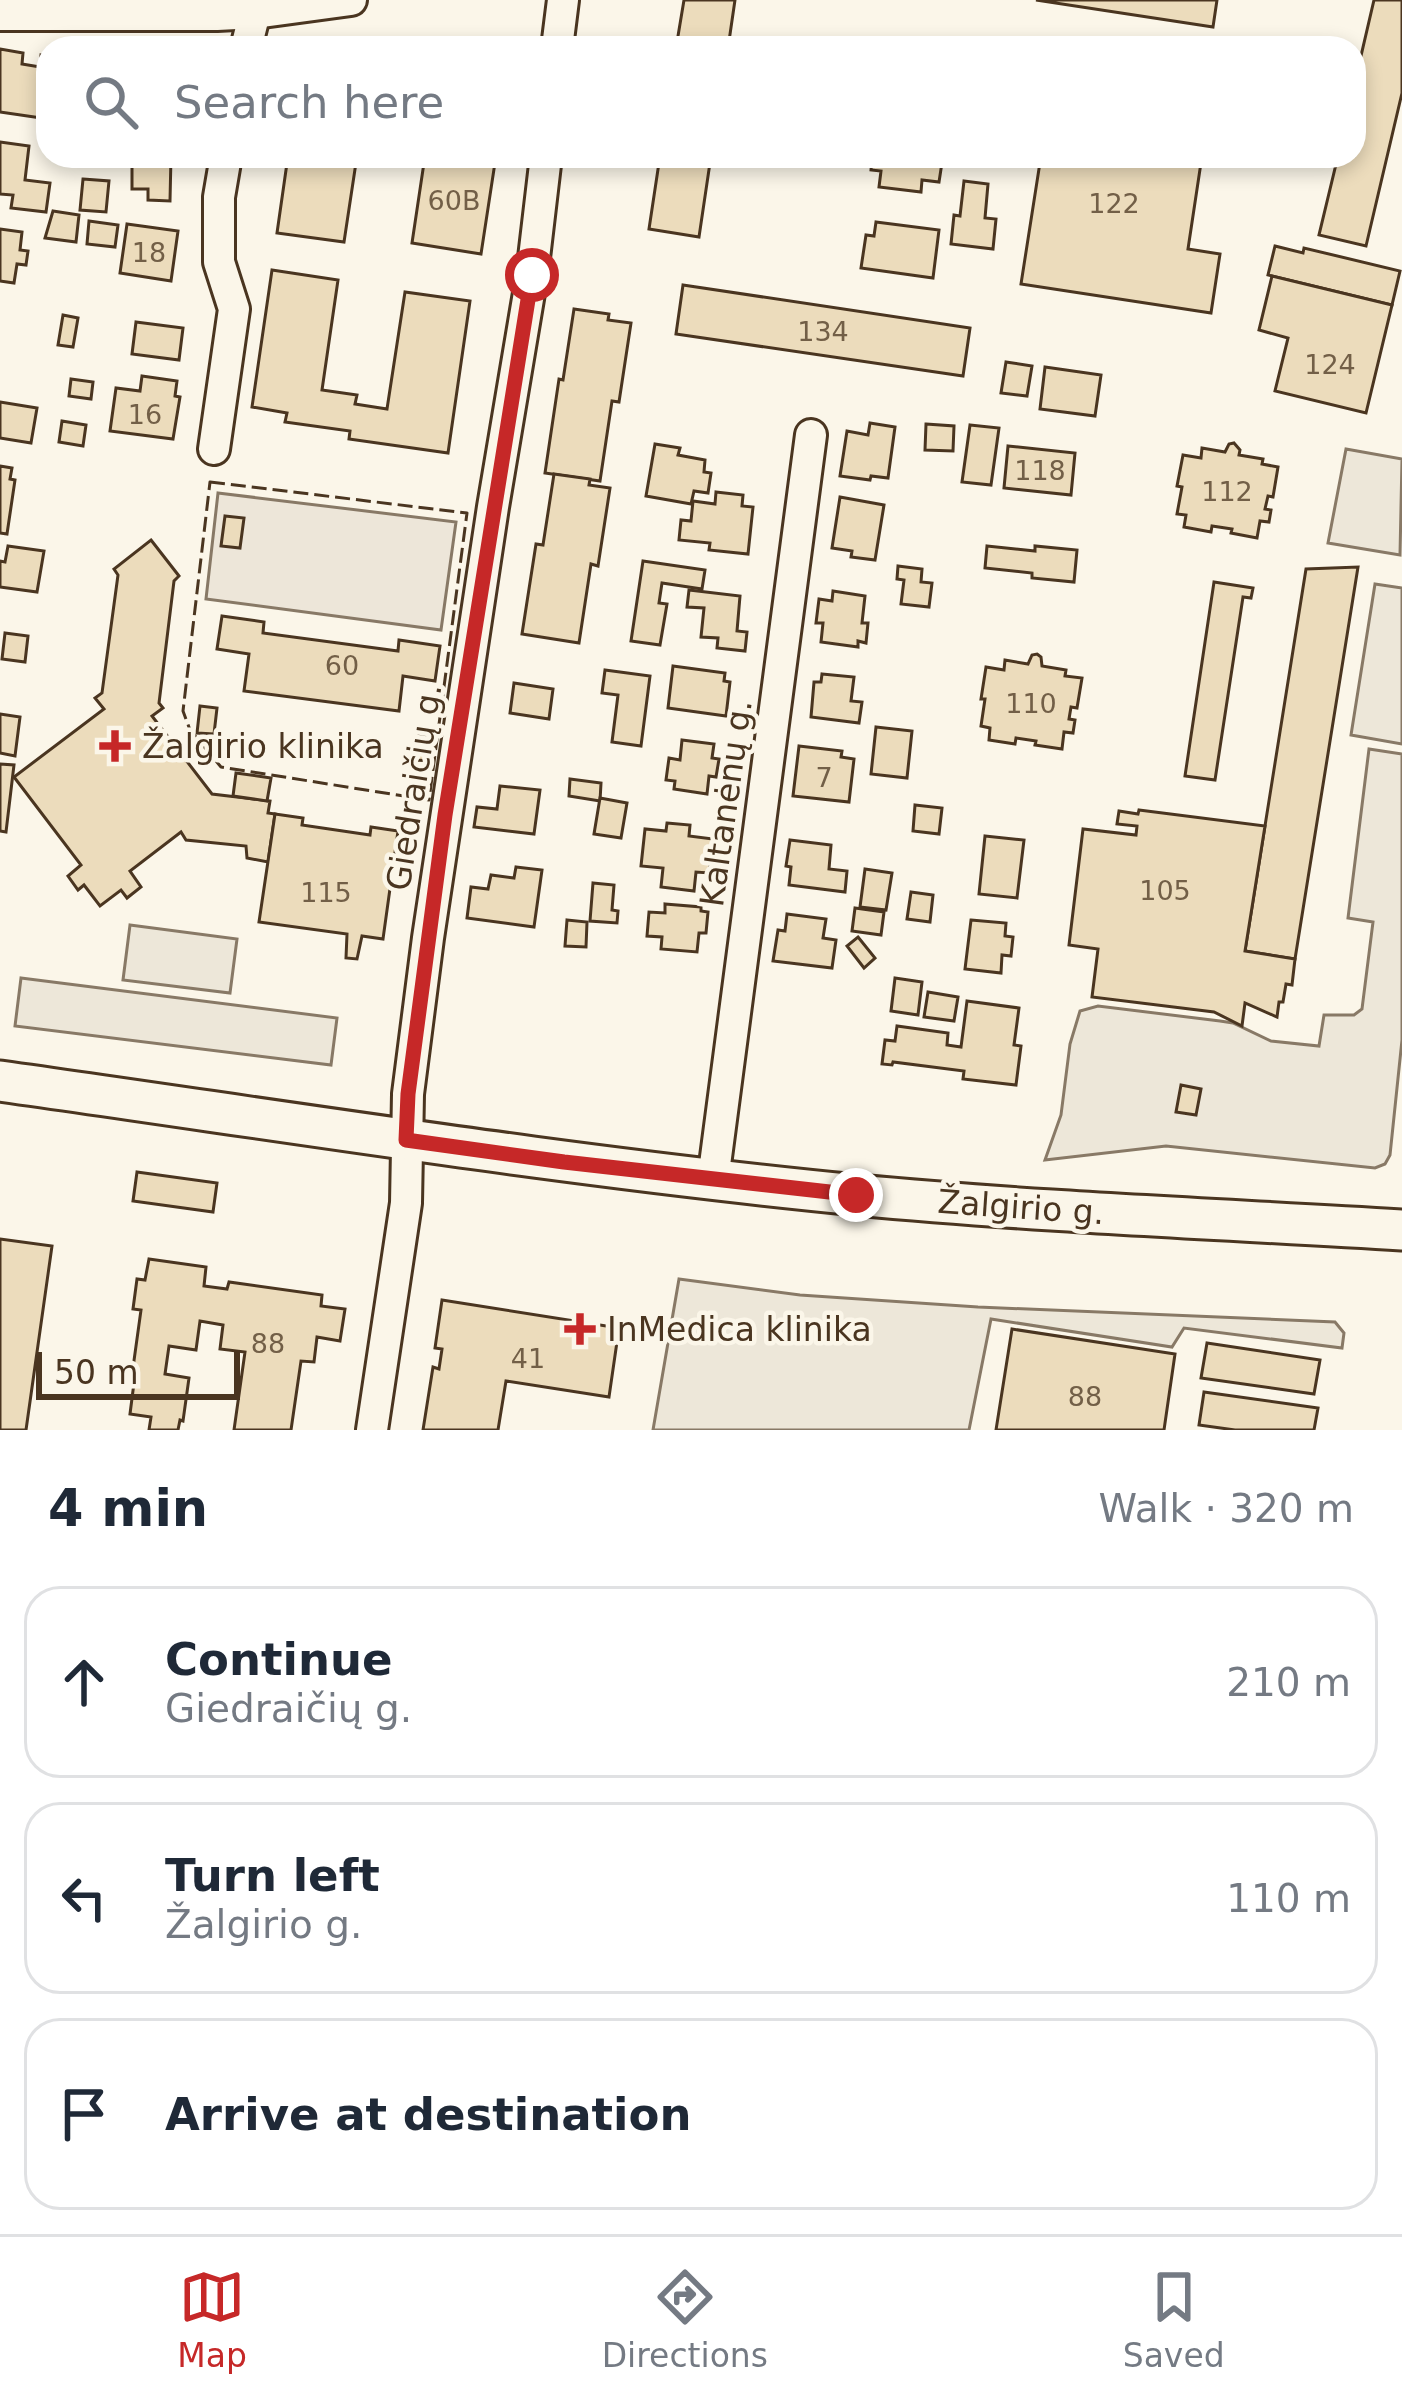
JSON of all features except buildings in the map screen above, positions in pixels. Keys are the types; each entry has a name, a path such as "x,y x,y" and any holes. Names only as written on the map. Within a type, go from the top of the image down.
{"main road":[{"name":"Žalgirio g.","path":"0,1081 713,1180 1012,1208 1402,1230"}],"street":[{"path":"0,16 352,0"},
{"path":"558,36 562,0"},
{"path":"249,36 257,6"},
{"path":"214,449 233,309 219,262 224,168"},
{"name":"Giedraičių g.","path":"372,1430 406,1203 408,1094 442,836 532,275 545,168"},
{"name":"Kaltanėnų g.","path":"713,1180 811,435"}],"shaded area":[{"path":"1346,449 1402,459 1400,555 1328,543"},
{"path":"218,493 456,522 441,630 206,599"},
{"path":"1375,584 1402,588 1402,744 1351,735"},
{"path":"1369,749 1402,754 1402,1040 1390,1155 1385,1164 1375,1168 1166,1146 1045,1160 1061,1115 1070,1044 1080,1011 1098,1006 1220,1021 1271,1041 1319,1046 1324,1015 1354,1015 1362,1009 1373,922 1348,918"},
{"path":"130,925 237,939 230,993 123,980"},
{"path":"21,978 337,1018 331,1065 15,1026"},
{"path":"679,1279 800,1295 978,1307 1335,1322 1344,1333 1342,1348 1184,1328 1172,1347 991,1319 969,1430 653,1430"}],"fence":[{"path":"210,482 467,513 429,800 221,767 190,730 183,711 210,482"}],"place":[{"name":"Žalgirio klinika","path":"115,746"},
{"name":"InMedica klinika","path":"580,1329"}],"route":[{"path":"532,275 445,815 406,1140 856,1195"}]}
